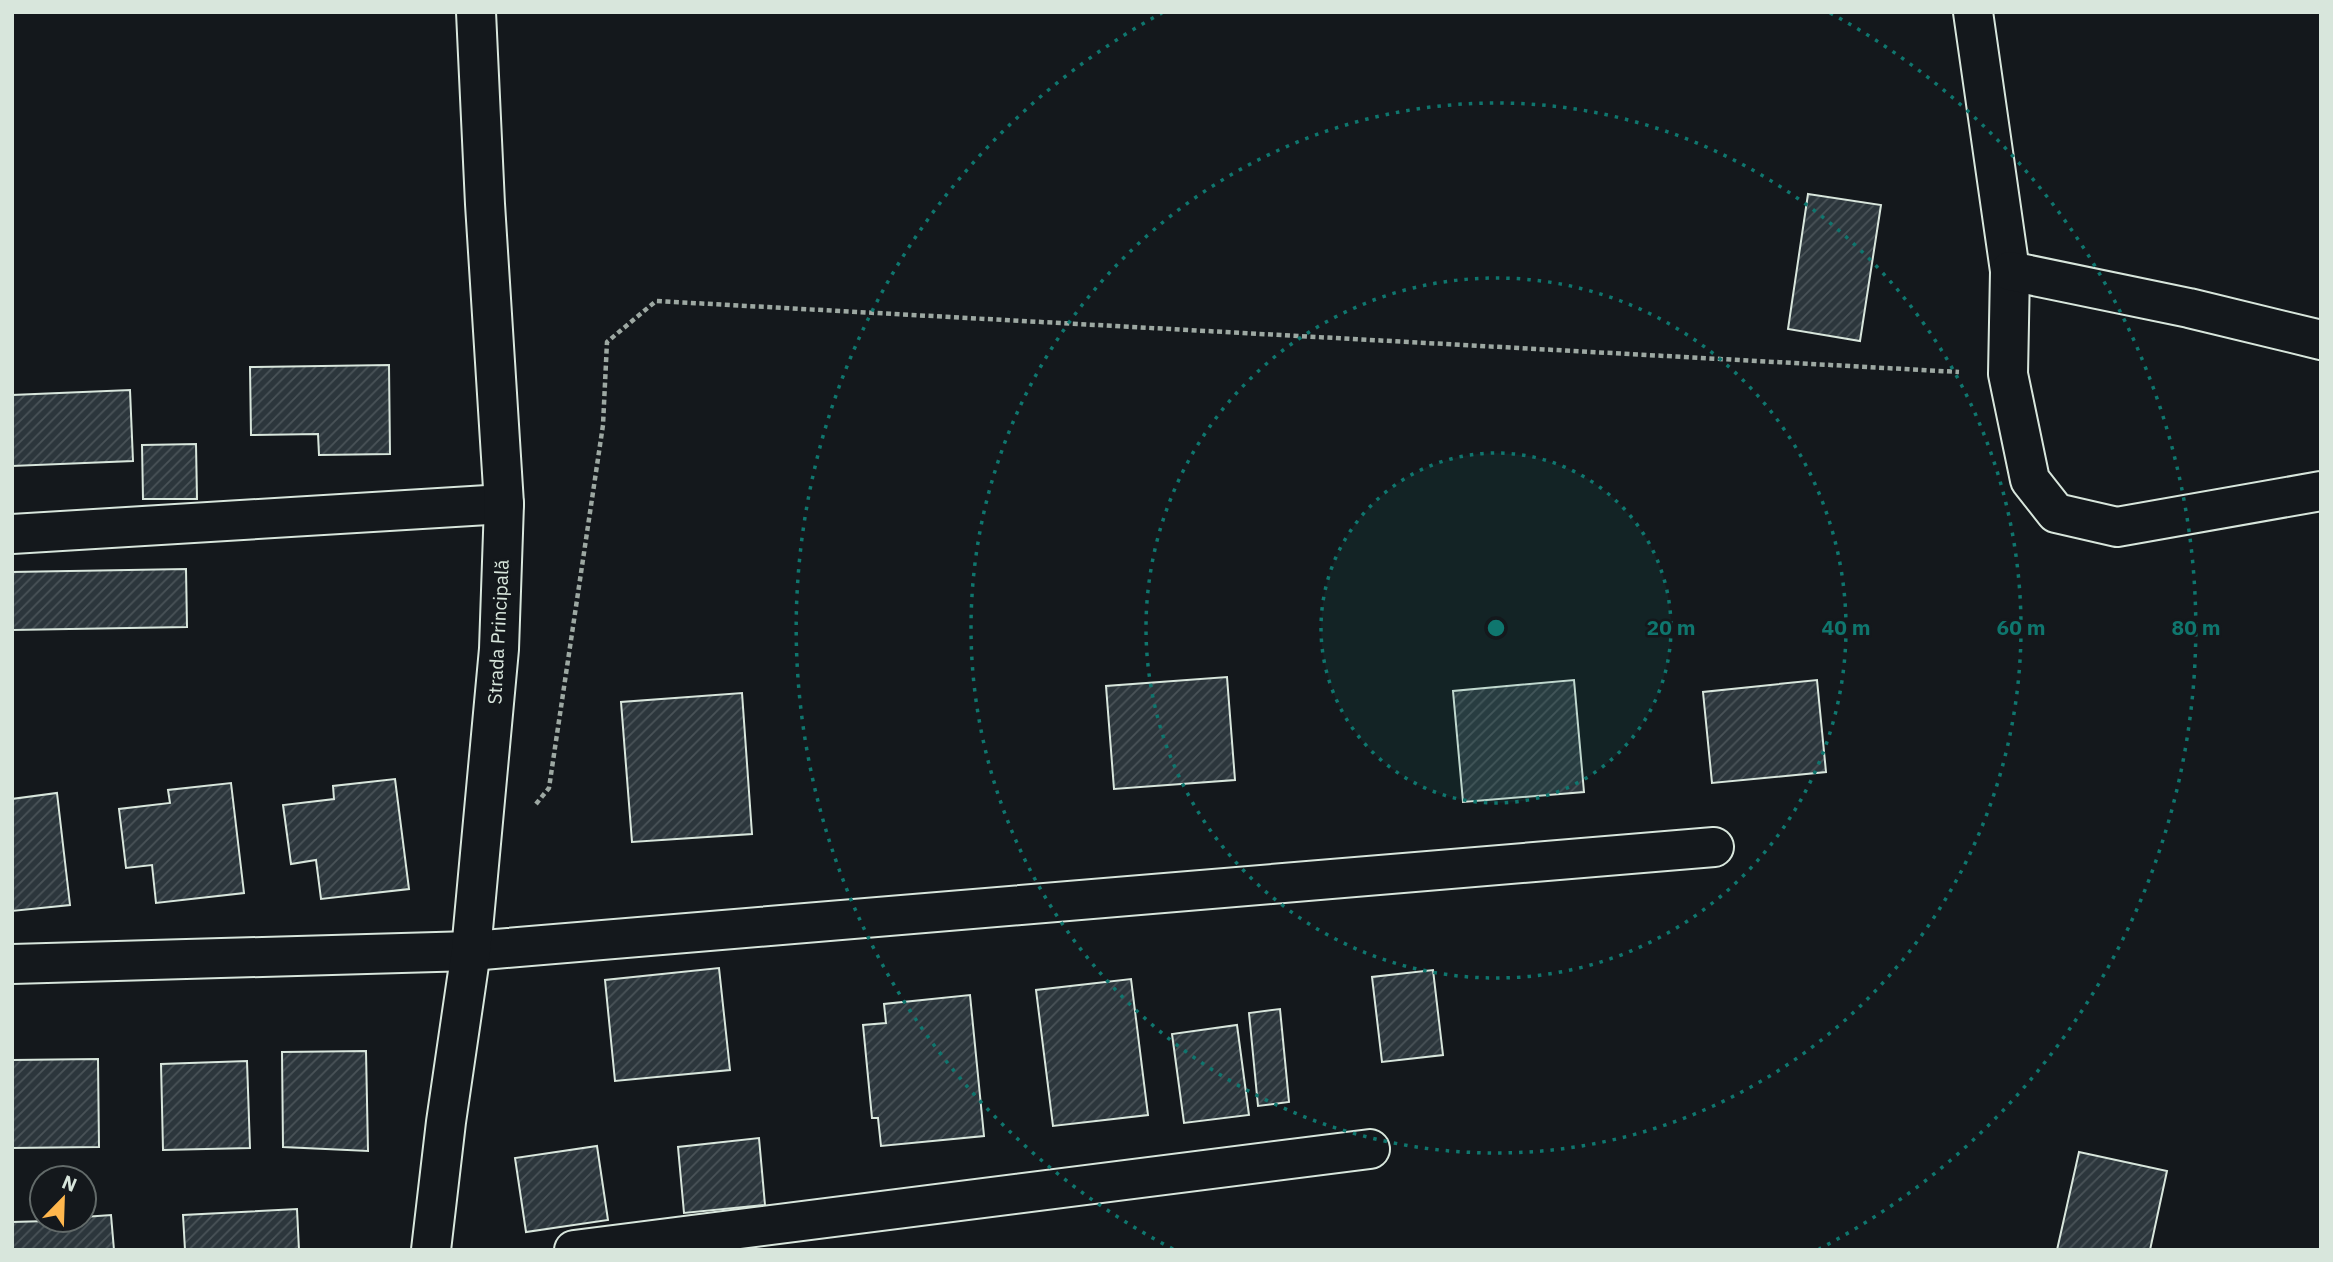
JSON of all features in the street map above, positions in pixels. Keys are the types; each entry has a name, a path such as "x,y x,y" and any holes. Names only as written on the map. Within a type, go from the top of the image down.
{"street":[{"name":"Strada Principală","path":"431,1250 446,1122 471,951 499,649 504,505 476,12"},
{"path":"1973,12 2010,271 2008,374 2030,480 2056,513 2117,527 2321,491"},
{"path":"2010,271 2189,308 2321,340"},
{"path":"12,534 504,505"},
{"path":"12,964 471,951 1714,847"},
{"path":"574,1250 1370,1149"}],"path":[{"path":"533,808 549,788 603,425 607,342 656,301 2008,374"}],"building":[{"path":"1808,194 1881,205 1860,341 1788,329"},
{"path":"389,365 390,454 319,455 318,434 251,435 250,367"},
{"path":"130,390 133,461 12,466 12,395"},
{"path":"196,444 197,499 143,499 142,445"},
{"path":"186,569 187,627 12,630 12,572"},
{"path":"1227,677 1235,780 1114,789 1106,686"},
{"path":"1574,680 1584,792 1463,802 1453,691"},
{"path":"1817,680 1826,772 1712,783 1703,692"},
{"path":"742,693 752,834 632,842 621,702"},
{"path":"395,779 409,889 321,899 316,860 291,864 283,805 334,799 333,786"},
{"path":"231,783 244,893 156,903 152,865 126,868 119,809 170,803 168,790"},
{"path":"57,793 70,905 12,911 12,799"},
{"path":"719,968 730,1070 615,1081 605,980"},
{"path":"1433,970 1443,1055 1382,1062 1372,977"},
{"path":"1131,979 1148,1115 1053,1126 1036,990"},
{"path":"970,995 984,1136 881,1146 878,1118 872,1118 863,1025 886,1023 884,1004"},
{"path":"1280,1009 1289,1102 1258,1106 1249,1013"},
{"path":"1237,1025 1249,1115 1184,1123 1172,1034"},
{"path":"366,1051 368,1151 283,1147 282,1052"},
{"path":"98,1059 99,1147 12,1148 12,1060"},
{"path":"247,1061 250,1148 163,1150 161,1064"},
{"path":"759,1138 765,1205 684,1213 678,1147"},
{"path":"597,1146 608,1220 526,1232 515,1158"},
{"path":"2079,1152 2167,1171 2150,1250 2057,1250"},
{"path":"297,1209 299,1250 185,1250 183,1215"},
{"path":"111,1215 114,1250 12,1250 12,1222 28,1222 28,1234 98,1234 98,1216"}]}
